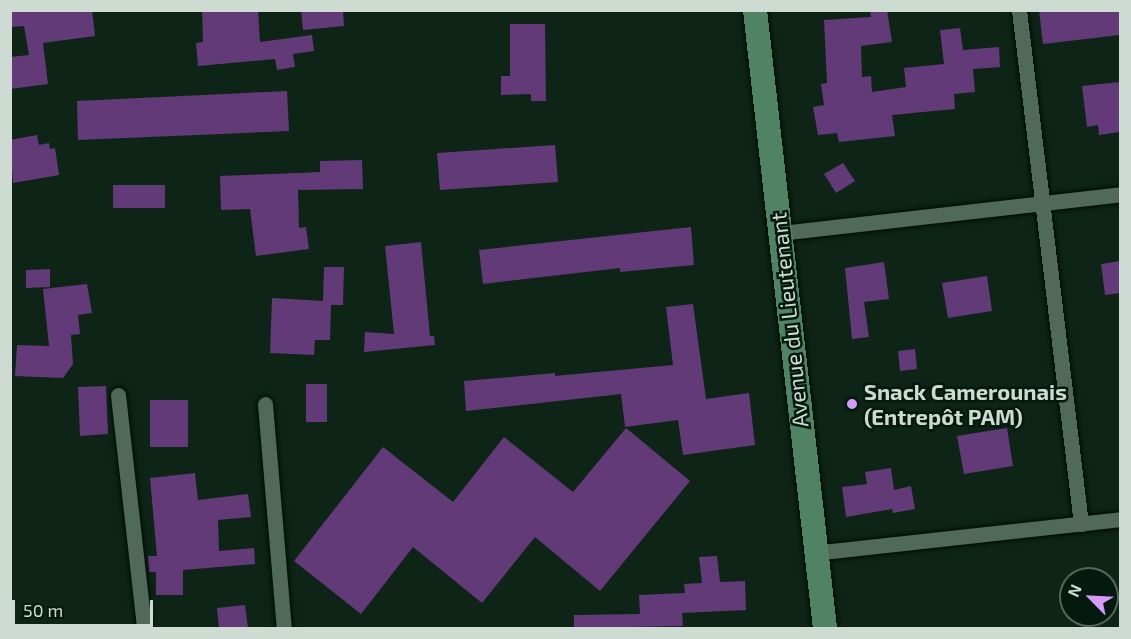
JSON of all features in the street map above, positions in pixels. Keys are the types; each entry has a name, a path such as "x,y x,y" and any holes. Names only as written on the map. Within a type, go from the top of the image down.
{"main road":[{"name":"Avenue du Lieutenant","path":"754,10 814,553 825,628"}],"street":[{"path":"1019,10 1081,524"},
{"path":"780,233 1120,194"},
{"path":"118,395 144,628"},
{"path":"264,404 284,628"},
{"path":"814,553 1120,519"}],"building":[{"path":"10,10 92,10 95,36 43,43 48,84 10,89 10,57 29,55 24,26 10,27"},
{"path":"202,10 258,10 260,42 312,35 314,51 293,54 295,67 277,70 275,59 198,66 196,43 203,42"},
{"path":"301,10 343,10 344,26 303,30"},
{"path":"870,10 887,10 892,42 861,46 862,77 871,76 872,92 906,87 904,68 944,64 940,30 960,28 963,50 999,47 1000,67 973,69 975,92 954,94 955,109 892,115 895,136 839,142 837,133 818,135 813,107 824,105 821,84 827,83 824,20 871,17"},
{"path":"1039,10 1120,10 1120,35 1043,44"},
{"path":"510,24 545,24 546,101 531,101 531,94 501,95 501,76 510,76"},
{"path":"1120,82 1119,132 1099,135 1098,125 1087,127 1082,86"},
{"path":"287,91 289,131 78,140 77,101"},
{"path":"37,135 39,145 49,143 50,149 55,148 59,175 13,183 10,140"},
{"path":"555,145 558,182 440,190 437,153"},
{"path":"362,160 363,189 298,190 299,228 306,227 309,249 256,256 250,209 221,210 220,176 320,172 320,161"},
{"path":"843,163 855,181 836,193 824,174"},
{"path":"113,185 165,185 165,208 113,208"},
{"path":"691,227 694,265 620,272 620,268 483,284 479,250"},
{"path":"421,242 430,336 434,336 435,345 364,352 365,332 394,334 385,246"},
{"path":"1120,261 1120,293 1105,295 1101,264"},
{"path":"884,262 889,299 864,302 869,337 852,339 845,268"},
{"path":"324,267 344,267 343,305 331,305 330,340 315,340 314,355 270,353 272,298 323,301"},
{"path":"50,269 50,287 26,288 26,270"},
{"path":"987,276 992,311 948,318 942,283"},
{"path":"87,284 92,313 78,315 80,334 71,335 73,364 63,378 15,376 17,345 49,346 43,289"},
{"path":"693,304 706,399 749,393 755,445 683,455 678,420 625,427 621,394 466,411 464,381 555,373 555,376 673,365 666,307"},
{"path":"915,349 917,369 900,371 898,351"},
{"path":"306,384 327,384 327,422 306,422"},
{"path":"106,386 108,434 80,436 78,387"},
{"path":"150,400 188,400 188,447 150,447"},
{"path":"626,428 690,481 600,591 535,537 482,603 413,547 361,614 294,561 383,447 453,502 504,437 573,492"},
{"path":"1007,428 1013,466 964,474 957,436"},
{"path":"891,468 894,490 911,486 915,509 893,513 892,509 846,517 842,487 867,484 865,472"},
{"path":"195,473 198,500 248,494 251,517 218,520 219,551 254,548 255,564 183,570 183,595 156,595 156,572 149,572 148,556 157,556 150,478"},
{"path":"717,556 720,582 745,581 746,610 682,613 683,626 574,628 574,615 640,614 639,595 685,593 684,584 702,583 699,557"},
{"path":"245,605 248,628 219,628 217,608"}],"place":[{"name":"Snack Camerounais (Entrepôt PAM)","path":"852,404"}]}
